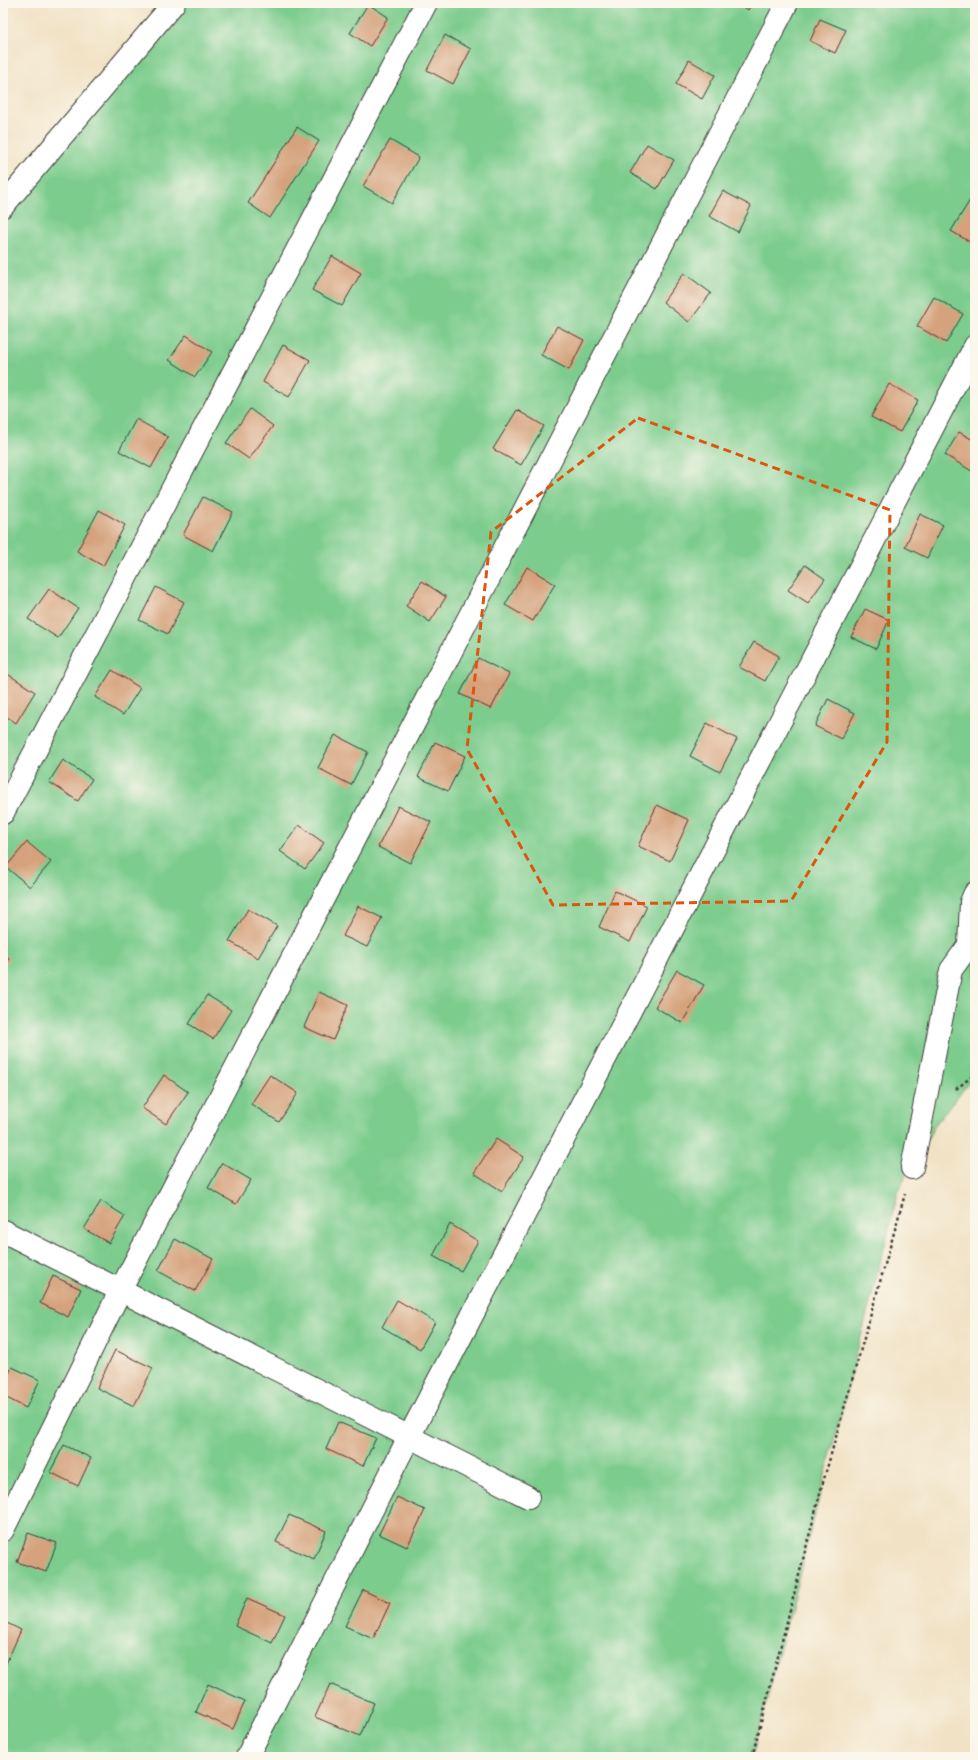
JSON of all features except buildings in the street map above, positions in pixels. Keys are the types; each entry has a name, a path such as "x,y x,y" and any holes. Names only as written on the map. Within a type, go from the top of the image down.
{"street":[{"path":"3,206 174,3"},
{"path":"3,813 426,3"},
{"path":"3,1530 120,1291 787,3"},
{"path":"247,1757 409,1437 975,346"},
{"path":"912,1168 951,970 969,945 971,902 975,893"},
{"path":"3,1231 528,1497"}],"path":[{"path":"950,1094 975,1074"},
{"path":"752,1757 822,1486 912,1168"}],"highlighted area":[{"path":"638,418 890,510 887,742 791,901 553,905 467,749 491,532"}],"green space":[{"path":"174,3 975,3 975,1075 937,1122 900,1186 752,1757 3,1757 3,206"}]}
